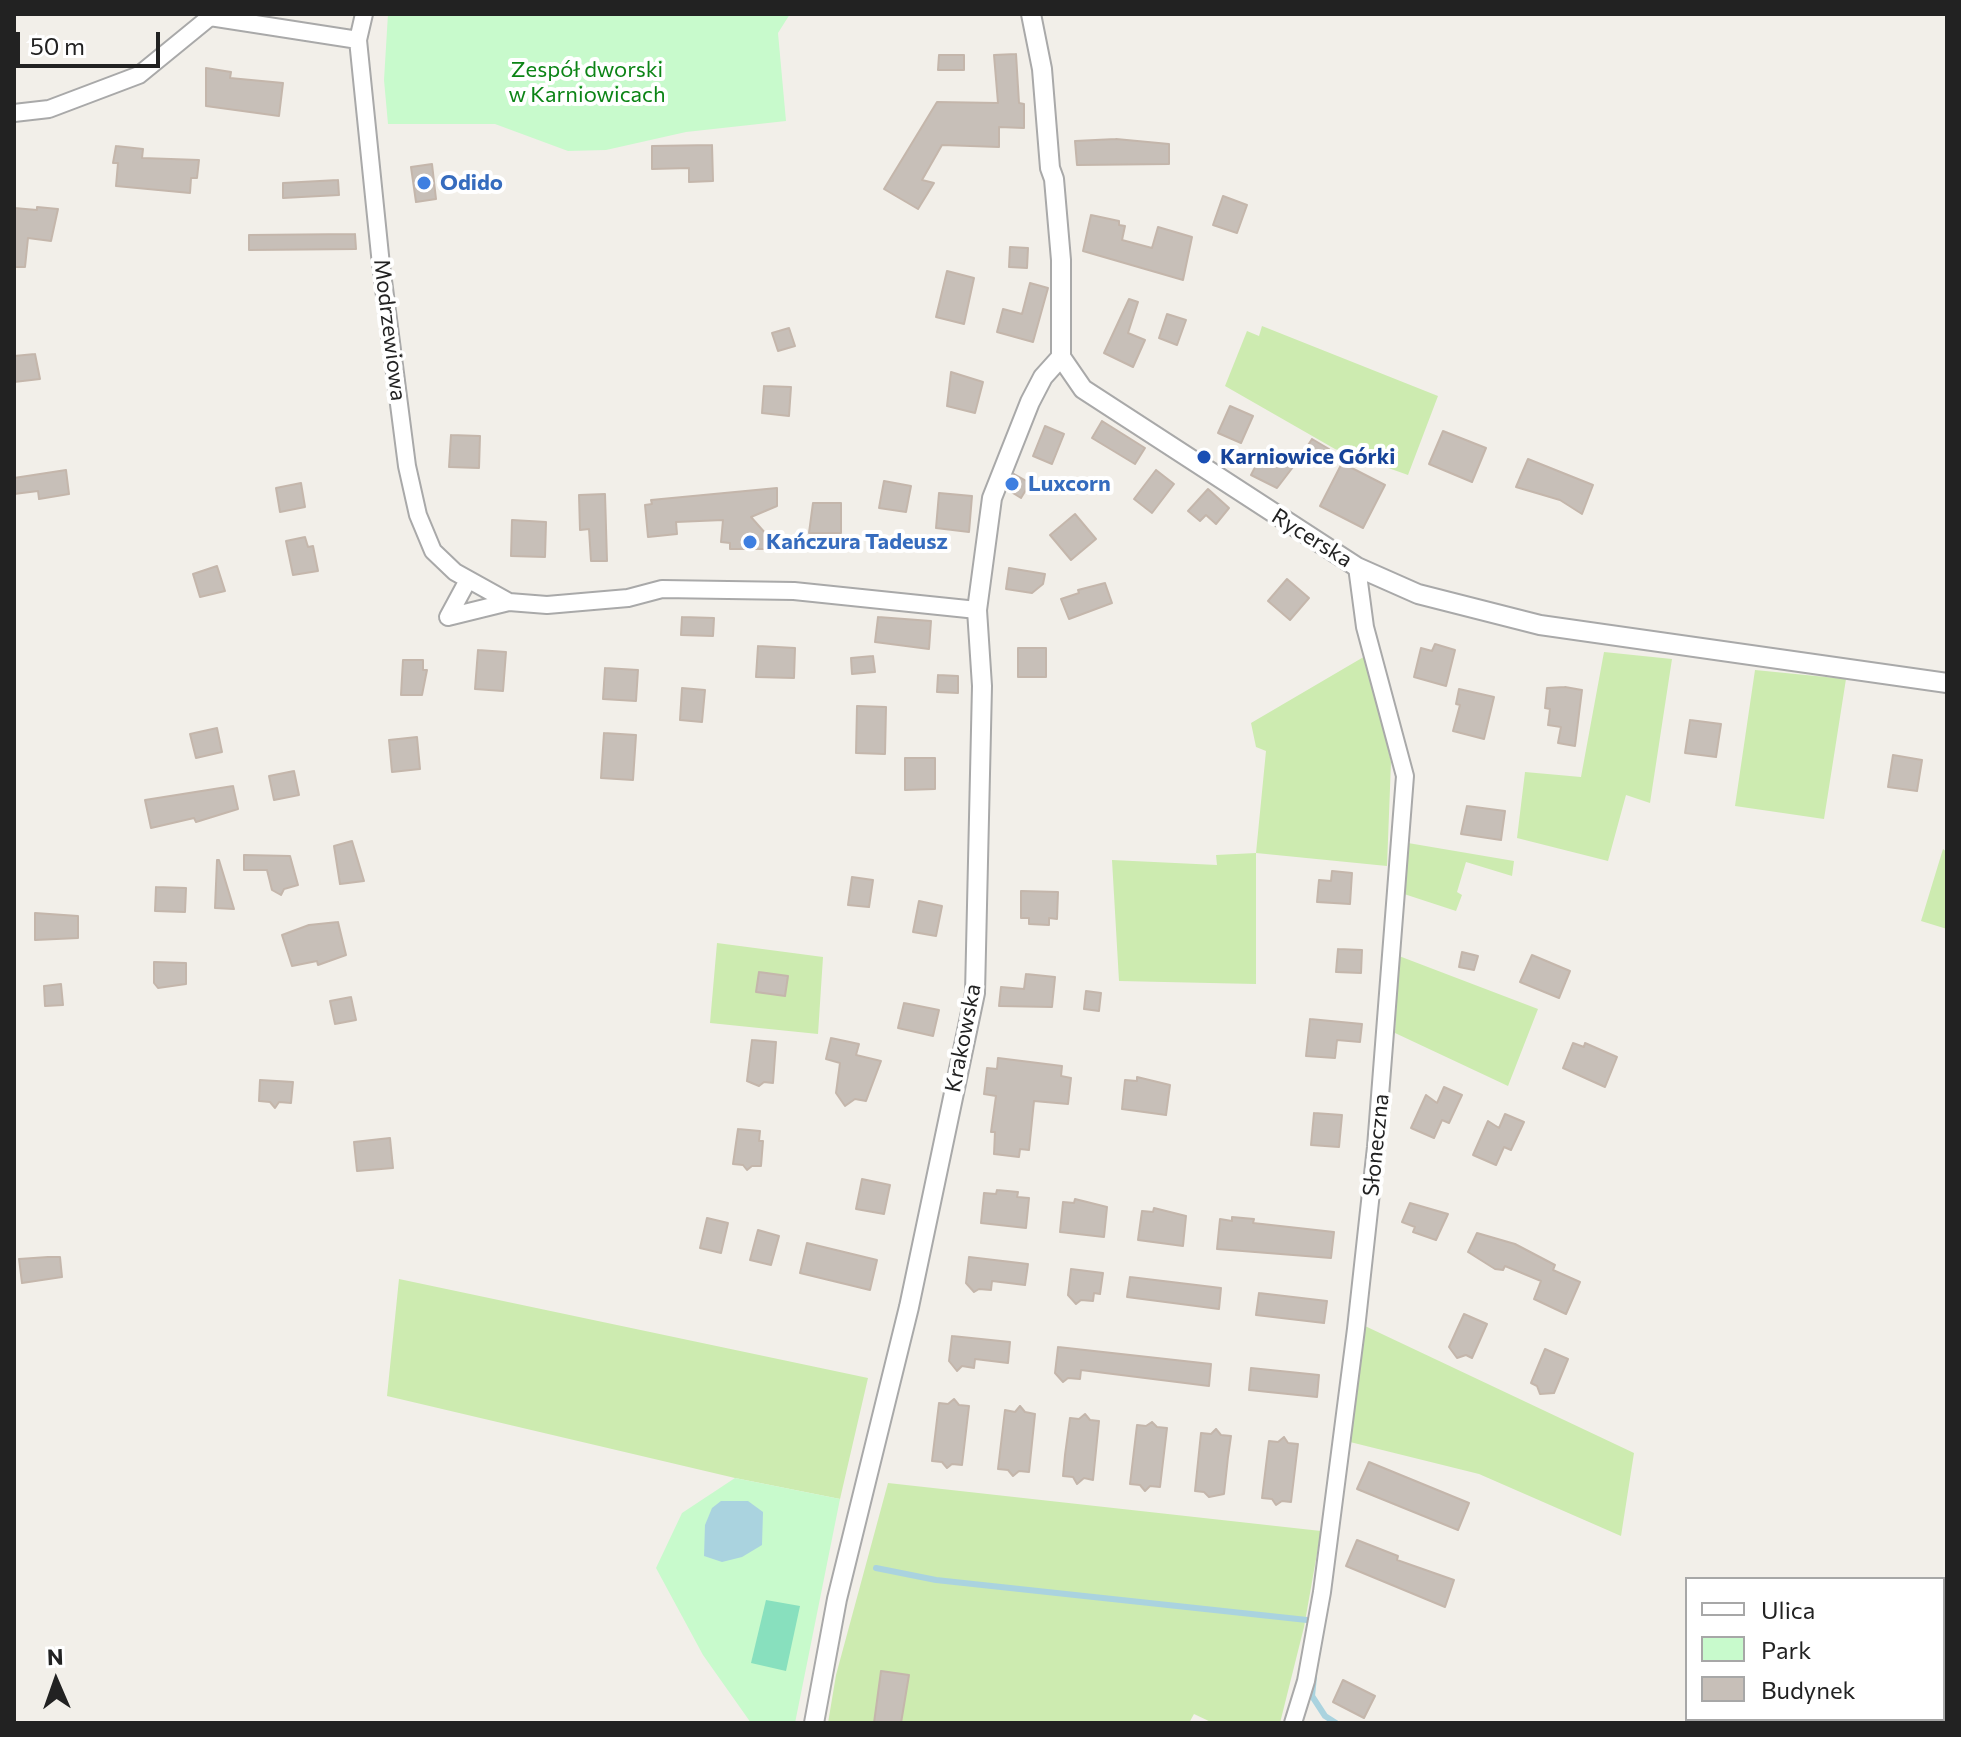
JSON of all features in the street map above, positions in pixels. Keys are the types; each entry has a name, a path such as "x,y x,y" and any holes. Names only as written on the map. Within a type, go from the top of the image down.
{"street":[{"name":"Modrzewiowa","path":"364,14 358,40 370,171 407,466 418,515 433,551 468,580 509,602"},
{"path":"1031,14 1042,69 1050,168 1054,179 1061,260 1061,357"},
{"path":"14,113 49,109 139,75 210,15 358,40"},
{"name":"Rycerska","path":"1061,357 1083,389 1357,567 1418,594 1540,625 1947,683"},
{"name":"Krakowska","path":"814,1723 837,1599 909,1307 975,993 982,686 977,610 992,498 1020,424 1043,377 1061,357"},
{"name":"Słoneczna","path":"1293,1723 1306,1681 1322,1592 1356,1329 1377,1134 1405,776 1365,627 1357,567"},
{"name":"Modrzewiowa","path":"468,580 448,617 509,602 547,605 628,598 662,589 794,591 977,610"}],"green space":[{"name":"Zespół dworski w Karniowicach","path":"388,14 790,14 778,33 786,121 686,132 606,150 568,151 495,124 388,124 384,80"},
{"path":"1262,326 1438,396 1408,475 1335,449 1225,386 1247,331 1259,336"},
{"path":"1604,652 1672,659 1650,803 1626,795 1608,861 1517,838 1525,772 1581,777"},
{"path":"1367,655 1391,762 1387,866 1256,853 1266,751 1256,747 1251,723"},
{"path":"1755,670 1846,679 1824,819 1735,806"},
{"path":"1408,843 1514,861 1512,876 1466,862 1457,892 1462,895 1456,911 1401,893"},
{"path":"1943,849 1947,852 1947,929 1921,921"},
{"path":"1256,853 1256,984 1119,981 1112,860 1217,865 1216,855"},
{"path":"717,943 823,957 818,1034 710,1023"},
{"path":"1399,956 1538,1009 1508,1086 1395,1033"},
{"path":"399,1279 868,1378 840,1499 735,1478 387,1396"},
{"path":"1365,1326 1634,1453 1621,1536 1479,1474 1350,1442"},
{"path":"735,1478 840,1499 795,1723 751,1723 703,1655 656,1568 682,1513"},
{"path":"888,1483 1321,1531 1304,1627 1280,1723 1213,1723 1194,1714 1189,1723 828,1723 836,1675"},
{"path":"766,1600 800,1606 786,1671 751,1663"}],"water":[{"path":"721,1501 748,1501 763,1512 762,1545 742,1557 722,1562 704,1556 705,1525 712,1508"}],"building":[{"path":"1016,54 1019,103 1024,104 1024,128 999,127 999,147 942,145 922,180 934,183 918,209 884,189 937,102 998,103 994,55"},
{"path":"939,55 964,55 964,70 938,70"},
{"path":"206,68 231,72 230,78 283,83 279,116 206,106"},
{"path":"1116,139 1169,144 1169,164 1077,165 1075,141"},
{"path":"712,145 713,181 689,182 689,168 652,169 652,146"},
{"path":"116,146 143,149 142,158 199,160 197,178 191,178 190,193 116,186 118,163 113,163"},
{"name":"Odido","path":"432,164 436,199 416,202 411,167"},
{"path":"338,180 339,195 283,198 283,183"},
{"path":"1223,196 1247,205 1237,233 1213,225"},
{"path":"37,207 58,209 51,241 28,238 25,267 14,267 14,208 37,210"},
{"path":"1091,215 1119,221 1119,225 1125,226 1122,240 1152,248 1158,227 1192,237 1183,280 1083,251"},
{"path":"355,234 356,249 249,250 249,235"},
{"path":"1010,247 1028,248 1027,268 1009,267"},
{"path":"947,271 974,278 964,324 936,317"},
{"path":"1030,283 1048,288 1033,342 997,332 1003,309 1022,314"},
{"path":"1129,299 1138,302 1128,333 1145,340 1133,367 1104,353"},
{"path":"1167,314 1186,320 1177,345 1159,338"},
{"path":"789,328 795,346 778,351 772,333"},
{"path":"35,354 40,379 14,382 14,356"},
{"path":"951,372 983,382 975,413 947,406"},
{"path":"764,386 791,387 789,416 762,413"},
{"path":"1230,406 1253,416 1241,443 1218,433"},
{"path":"1102,421 1145,448 1135,464 1092,438"},
{"path":"1045,426 1064,434 1052,464 1033,456"},
{"path":"1443,431 1486,448 1472,482 1429,464"},
{"path":"451,435 480,436 479,468 449,467"},
{"path":"1312,439 1329,449 1321,463 1303,453"},
{"path":"1263,452 1293,467 1277,488 1251,475"},
{"path":"1528,459 1593,485 1582,514 1560,500 1516,487"},
{"path":"1342,463 1385,485 1363,528 1320,506"},
{"path":"66,470 69,494 39,499 38,491 14,494 14,478"},
{"path":"1156,470 1174,484 1152,513 1134,499"},
{"path":"1014,474 1030,483 1021,498 1008,490"},
{"path":"884,481 911,486 906,512 879,508"},
{"path":"301,483 305,507 280,512 276,488"},
{"path":"777,488 777,506 751,517 766,534 765,549 730,549 730,543 721,542 723,520 676,522 677,534 648,537 645,505 652,504 651,500"},
{"path":"1208,489 1229,508 1216,524 1206,515 1200,521 1188,511"},
{"path":"939,493 972,496 969,532 936,528"},
{"path":"605,494 607,561 591,561 589,529 580,530 579,495"},
{"path":"813,503 841,503 841,533 809,533"},
{"path":"1075,514 1096,539 1071,560 1050,535"},
{"path":"512,520 546,522 545,557 511,556"},
{"path":"305,537 308,547 313,546 318,571 293,575 286,541"},
{"path":"217,566 225,591 200,597 193,574"},
{"path":"1009,568 1045,574 1043,584 1032,593 1006,589"},
{"path":"1287,579 1309,598 1290,620 1268,601"},
{"path":"1105,583 1112,603 1069,619 1061,599 1079,593 1078,590"},
{"path":"682,617 714,618 713,636 681,635"},
{"path":"878,617 931,621 929,649 875,642"},
{"path":"1435,644 1455,650 1446,686 1414,677 1421,648 1432,651"},
{"path":"758,646 795,648 794,678 756,677"},
{"path":"1018,648 1046,648 1046,677 1018,677"},
{"path":"478,650 506,652 503,691 475,689"},
{"path":"873,656 875,672 852,674 851,658"},
{"path":"403,660 423,660 423,670 427,670 422,695 401,695"},
{"path":"605,668 638,670 636,701 603,699"},
{"path":"938,675 958,676 958,693 937,692"},
{"path":"682,688 705,690 702,722 680,720"},
{"path":"1547,688 1582,690 1575,746 1558,743 1561,727 1548,725 1550,709 1545,708"},
{"path":"1459,689 1494,697 1484,739 1453,731 1460,705 1456,704"},
{"path":"857,706 886,707 885,754 856,753"},
{"path":"1690,720 1721,724 1716,757 1685,753"},
{"path":"217,728 222,752 196,758 190,734"},
{"path":"604,733 636,735 633,780 601,778"},
{"path":"417,737 420,769 392,772 389,740"},
{"path":"1893,755 1922,760 1917,791 1888,787"},
{"path":"905,758 935,758 935,789 905,790"},
{"path":"294,771 299,795 274,800 269,776"},
{"path":"233,786 238,809 196,822 194,818 151,828 145,800"},
{"path":"1467,806 1505,811 1501,840 1461,834"},
{"path":"352,841 364,881 340,884 334,846"},
{"path":"244,855 290,856 298,885 284,889 281,895 272,890 267,870 244,870"},
{"path":"219,860 234,909 215,908"},
{"path":"1332,871 1352,873 1350,904 1317,902 1319,880 1331,881"},
{"path":"852,877 873,880 869,907 848,905"},
{"path":"156,887 186,888 185,912 155,911"},
{"path":"1021,891 1058,892 1057,919 1049,918 1049,925 1029,924 1029,918 1021,918"},
{"path":"919,901 942,906 936,936 913,932"},
{"path":"35,913 78,916 78,938 35,940"},
{"path":"338,922 346,955 318,965 317,961 292,966 282,935 309,925"},
{"path":"1338,949 1362,950 1361,973 1336,972"},
{"path":"1462,952 1478,956 1474,970 1459,967"},
{"path":"1532,955 1570,971 1559,998 1520,982"},
{"path":"154,962 186,963 186,984 158,988 154,983"},
{"path":"759,972 788,976 785,996 756,992"},
{"path":"1026,974 1055,977 1052,1007 999,1006 1001,987 1024,989"},
{"path":"61,984 63,1005 45,1006 44,986"},
{"path":"1086,991 1101,993 1099,1011 1084,1009"},
{"path":"351,997 356,1020 335,1024 330,1001"},
{"path":"904,1003 939,1010 933,1036 898,1028"},
{"path":"1310,1019 1362,1024 1360,1042 1337,1040 1335,1058 1306,1056"},
{"path":"831,1038 859,1044 856,1055 881,1061 866,1101 855,1099 845,1106 836,1093 840,1063 826,1059"},
{"path":"752,1040 776,1042 773,1083 764,1082 759,1086 747,1081"},
{"path":"1573,1043 1584,1047 1585,1043 1617,1057 1605,1087 1563,1068"},
{"path":"998,1058 1062,1066 1061,1076 1071,1078 1068,1104 1034,1101 1029,1150 1020,1149 1019,1157 994,1154 995,1132 991,1132 996,1096 984,1094 987,1068 997,1069"},
{"path":"1137,1077 1170,1085 1166,1115 1122,1109 1125,1080 1137,1081"},
{"path":"260,1080 293,1082 291,1103 279,1102 275,1108 270,1102 259,1101"},
{"path":"1444,1087 1462,1095 1449,1123 1442,1120 1434,1138 1411,1128 1426,1095 1437,1103"},
{"path":"1314,1113 1342,1115 1339,1147 1311,1145"},
{"path":"1505,1114 1524,1122 1511,1150 1504,1147 1496,1165 1473,1155 1488,1121 1499,1128"},
{"path":"738,1129 760,1131 759,1141 763,1141 761,1166 752,1166 747,1170 743,1165 733,1164"},
{"path":"390,1138 393,1168 357,1171 354,1142"},
{"path":"862,1179 890,1185 884,1214 856,1209"},
{"path":"997,1190 1018,1192 1017,1197 1029,1198 1026,1228 981,1223 984,1193 996,1194"},
{"path":"1075,1199 1107,1207 1104,1237 1060,1232 1063,1202 1074,1203"},
{"path":"1410,1203 1448,1214 1436,1240 1413,1232 1415,1227 1402,1222"},
{"path":"1154,1208 1186,1216 1183,1246 1138,1240 1142,1211 1153,1212"},
{"path":"1232,1217 1254,1219 1253,1223 1334,1232 1331,1258 1217,1249 1220,1219 1232,1221"},
{"path":"707,1218 728,1223 721,1253 700,1248"},
{"path":"758,1230 779,1236 771,1265 750,1260"},
{"path":"1477,1233 1515,1244 1555,1265 1553,1270 1580,1282 1566,1314 1534,1299 1541,1281 1505,1266 1503,1270 1495,1269 1468,1252"},
{"path":"807,1243 877,1260 870,1290 800,1273"},
{"path":"60,1257 62,1277 22,1283 19,1259"},
{"path":"969,1257 1028,1264 1025,1285 992,1281 991,1290 974,1292 966,1283"},
{"path":"1071,1269 1103,1273 1100,1294 1094,1293 1093,1301 1081,1300 1076,1304 1068,1295"},
{"path":"1130,1277 1221,1288 1219,1309 1127,1297"},
{"path":"1259,1293 1327,1301 1324,1323 1256,1315"},
{"path":"1464,1314 1487,1324 1472,1358 1466,1355 1457,1358 1449,1347"},
{"path":"952,1336 1010,1342 1008,1363 975,1359 974,1368 962,1366 957,1371 949,1361"},
{"path":"1058,1347 1211,1364 1209,1386 1081,1370 1080,1379 1068,1378 1063,1382 1055,1373"},
{"path":"1545,1349 1568,1359 1554,1393 1540,1394 1537,1386 1531,1383"},
{"path":"1251,1368 1319,1375 1317,1397 1249,1390"},
{"path":"954,1399 959,1405 969,1406 962,1465 952,1464 947,1468 942,1462 932,1461 939,1403 948,1404"},
{"path":"1020,1406 1025,1412 1035,1414 1029,1472 1019,1471 1013,1476 1008,1470 998,1469 1005,1410 1015,1412"},
{"path":"1085,1414 1090,1420 1099,1421 1093,1480 1084,1478 1077,1484 1073,1477 1063,1476 1065,1455 1070,1418 1079,1419"},
{"path":"1152,1422 1157,1427 1167,1428 1160,1487 1150,1486 1145,1491 1140,1485 1130,1484 1137,1425 1146,1426"},
{"path":"1216,1429 1221,1435 1231,1436 1224,1494 1209,1497 1204,1492 1195,1491 1201,1433 1211,1434"},
{"path":"1284,1437 1288,1443 1298,1444 1291,1502 1282,1501 1276,1505 1272,1499 1262,1498 1269,1441 1278,1442"},
{"path":"1369,1462 1469,1503 1458,1530 1357,1489"},
{"path":"1357,1540 1398,1556 1397,1560 1454,1580 1445,1607 1346,1566"},
{"path":"881,1671 909,1675 901,1723 874,1723"},
{"path":"1343,1680 1375,1696 1364,1718 1333,1702"}],"waterway":[{"path":"876,1568 936,1580 1307,1620"},
{"path":"1314,1677 1312,1696 1325,1716 1336,1723"}],"place":[{"name":"Odido","path":"424,183"},
{"name":"Karniowice Górki","path":"1204,457"},
{"name":"Luxcorn","path":"1012,484"},
{"name":"Kańczura Tadeusz","path":"750,542"}]}
